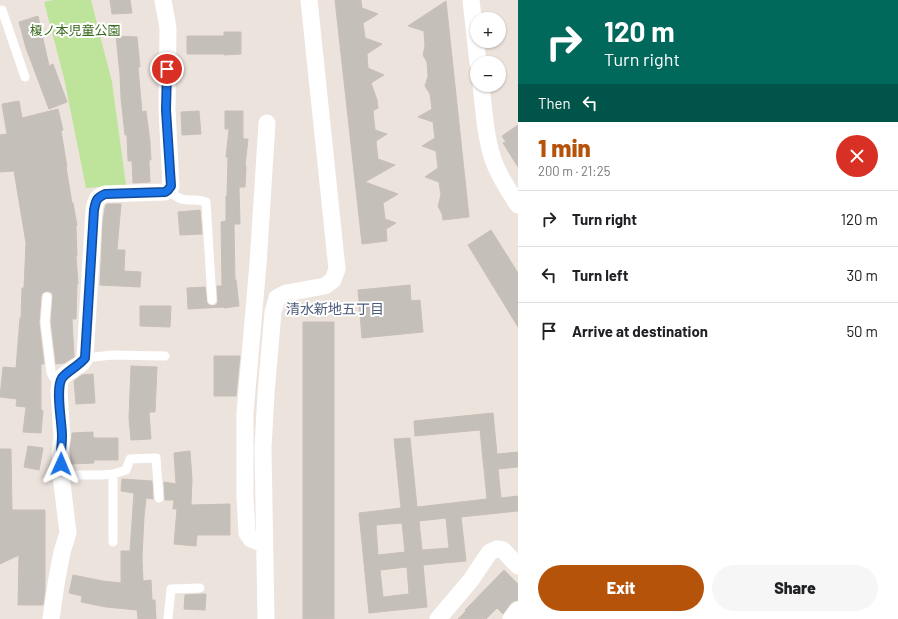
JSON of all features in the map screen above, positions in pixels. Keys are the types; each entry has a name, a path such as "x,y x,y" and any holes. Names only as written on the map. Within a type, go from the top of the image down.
{"street":[{"path":"51,619 62,552 68,533 61,475 60,453 62,437 59,391 60,382 63,376 82,363 85,358 94,210 96,201 100,196 105,194 165,192 171,186 166,110 168,28 163,0"},
{"path":"266,619 263,448 273,312 277,298 286,293 325,286 333,280 338,269 309,0"},
{"path":"471,0 477,56"},
{"path":"482,92 487,136 493,160 505,185 518,205"},
{"path":"264,544 251,539 247,533 245,497 245,420 258,264 267,123"},
{"path":"438,619 471,580 490,552 497,549 503,550 518,566"},
{"path":"511,619 518,610"}],"lane":[{"path":"0,11 2,10 25,77"},
{"path":"168,190 178,198 188,200 201,199 206,202 212,300"},
{"path":"47,297 44,322 51,372 53,377 60,382"},
{"path":"85,358 112,355 165,356"},
{"path":"61,475 113,474 126,470 130,459 156,458 159,498"},
{"path":"113,474 113,542"},
{"path":"168,619 171,589 200,588"}],"green space":[{"name":"榎ノ本児童公園","path":"53,0 91,0 112,82 126,185 86,188 64,78 44,2"}],"building":[{"path":"110,0 130,0 132,13 112,14"},
{"path":"335,0 361,0 362,8 378,14 363,23 365,38 382,44 367,54 368,68 384,75 371,83 378,108 373,111 375,130 387,134 376,141 378,159 395,165 365,182 398,194 383,203 385,219 396,223 386,229 387,241 362,244"},
{"path":"446,1 469,217 443,220 438,206 441,195 439,182 425,177 438,168 436,151 422,146 435,138 433,122 418,117 432,109 430,94 425,86 428,76 427,62 423,55 425,46 424,31 408,26"},
{"path":"38,16 49,66 53,64 67,102 49,109 26,48 19,22"},
{"path":"224,32 241,32 241,54 187,54 187,36 224,36"},
{"path":"116,36 137,37 142,112 146,111 150,142 150,182 133,183 132,161 128,161 127,135 125,135"},
{"path":"19,101 22,118 58,109 63,130 61,131 66,167 77,225 76,256 78,284 76,319 72,319 74,357 64,363 56,364 51,322 53,295 51,292 47,291 42,293 41,297 39,323 44,364 41,364 41,410 43,411 41,433 23,432 26,407 16,406 17,399 0,397 3,367 16,368 21,318 22,288 24,288 26,243 14,171 0,172 0,135 7,134 2,104"},
{"path":"199,111 201,134 182,135 181,112"},
{"path":"225,111 243,111 243,139 248,139 245,166 245,187 239,187 240,224 234,224 235,280 239,306 188,309 187,288 205,287 207,303 212,306 216,305 218,302 217,286 222,286 221,222 226,221 228,157 226,157 229,129 225,129"},
{"path":"518,125 518,167 503,143 506,142 502,136"},
{"path":"107,204 121,204 117,250 125,250 124,271 141,272 140,287 100,285 103,221"},
{"path":"200,210 202,234 180,235 178,212"},
{"path":"491,230 518,273 518,327 468,245"},
{"path":"410,285 411,301 420,300 423,332 362,338 358,290"},
{"path":"140,306 171,306 170,327 140,326"},
{"path":"303,322 334,322 334,619 303,619"},
{"path":"214,356 240,356 236,396 214,396"},
{"path":"131,366 157,367 155,412 149,412 151,439 131,440 129,418"},
{"path":"93,374 95,403 76,404 74,381 82,375"},
{"path":"493,413 497,454 518,452 518,467 498,469 501,498 518,496 518,511 461,517 466,561 423,565 427,607 369,613 359,513 401,508 394,439 410,438 417,507 487,499 480,430 415,436 414,421","holes":["446,518 449,548 422,550 419,521","402,523 405,552 378,555 376,525","407,567 409,594 383,597 380,570"]},
{"path":"93,432 93,438 118,438 118,460 94,460 94,463 71,464 70,450 72,433"},
{"path":"28,446 43,448 39,470 24,467"},
{"path":"0,449 11,449 12,510 45,510 45,590 43,605 18,605 19,555 0,564"},
{"path":"190,451 192,479 191,505 230,504 230,535 197,535 196,546 174,544 177,509 173,509 174,500 165,500 164,482 176,484 174,453"},
{"path":"122,479 152,481 153,499 146,498 142,557 143,581 151,580 152,600 155,600 156,619 138,619 137,610 106,607 81,602 82,596 69,593 73,575 121,583 121,551 130,551 134,493 121,491"},
{"path":"504,570 518,584 518,600 510,604 503,614 497,608 486,619 458,619 466,611 465,610"},
{"path":"206,594 205,610 184,609 185,595"}],"district":[{"name":"清水新地五丁目","path":"335,308"}],"route":[{"path":"61,464 60,453 62,437 59,391 60,382 63,376 82,363 85,358 94,210 96,201 100,196 105,194 165,192 171,186 166,110 167,69"}]}
